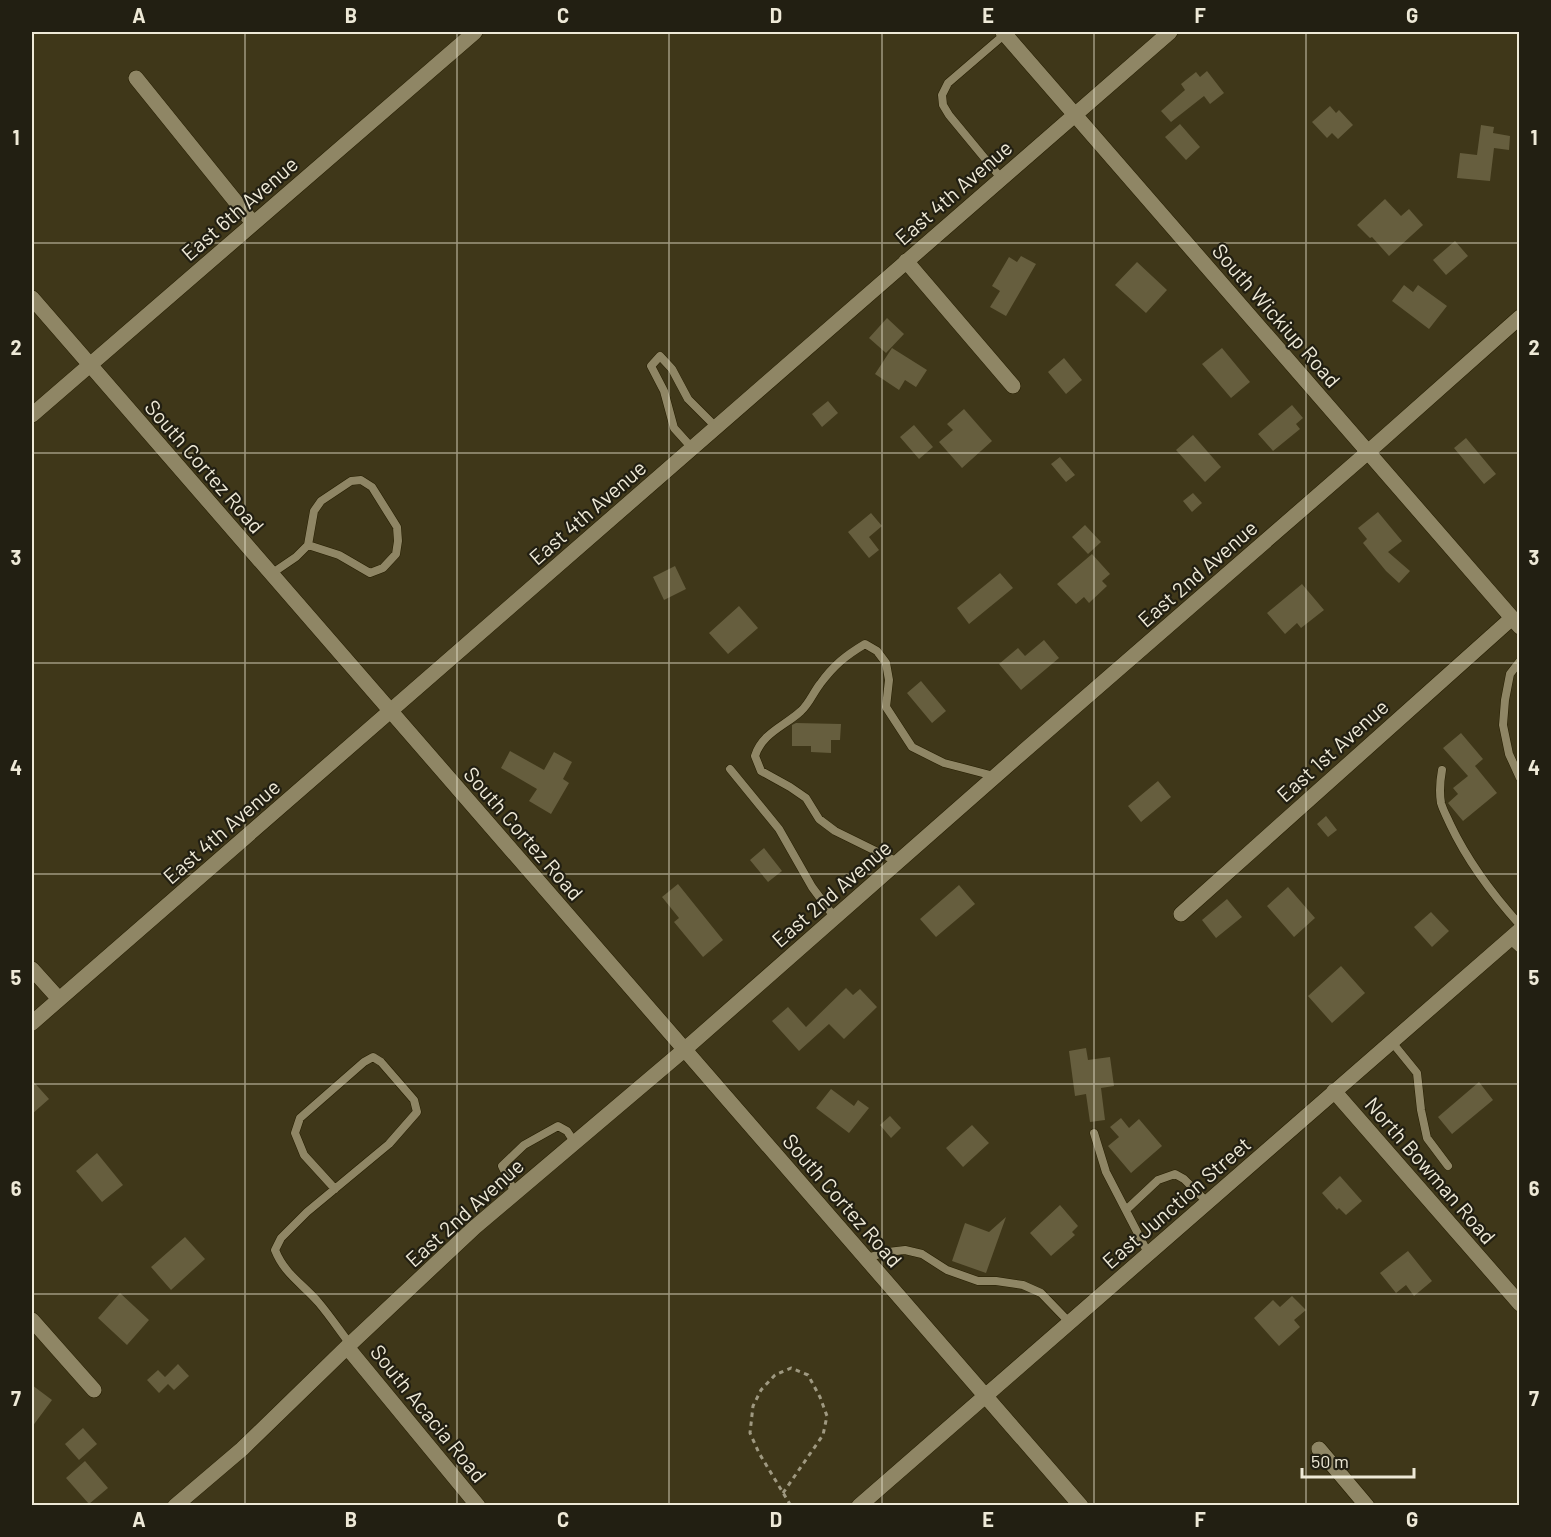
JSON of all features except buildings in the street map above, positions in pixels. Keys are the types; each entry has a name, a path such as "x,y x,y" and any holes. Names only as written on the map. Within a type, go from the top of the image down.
{"street":[{"name":"East 6th Avenue","path":"32,415 475,32"},
{"name":"East 4th Avenue","path":"32,1023 1170,32"},
{"name":"South Wickiup Road","path":"1004,33 1516,622"},
{"path":"136,78 253,224"},
{"path":"906,261 1013,386"},
{"name":"South Cortez Road","path":"32,298 1081,1506"},
{"name":"East 2nd Avenue","path":"175,1506 242,1449 475,1227 684,1050 1520,317"},
{"name":"East 1st Avenue","path":"1181,914 1516,622"},
{"name":"East Junction Street","path":"859,1506 1334,1091 1516,939"},
{"path":"32,969 59,999"},
{"name":"North Bowman Road","path":"1334,1091 1520,1304"},
{"path":"32,1320 94,1390"},
{"name":"South Acacia Road","path":"349,1345 478,1506"},
{"path":"1319,1449 1367,1506"}],"lane":[{"path":"1001,178 949,115 943,105 942,95 948,83 1004,33"},
{"path":"692,448 674,428 664,392 651,366 660,356 672,369 688,399 716,427"},
{"path":"271,574 296,557 308,545 314,511 321,501 351,481 361,480 372,487 397,527 396,554 383,568 370,573 339,555 308,545"},
{"path":"898,862 835,831 819,819 806,798 761,771 755,756 758,746 801,711 836,664 847,654 865,644 877,651 886,663 889,680 886,707 912,747 944,763 995,776"},
{"path":"1520,661 1510,674 1503,724 1509,754 1520,778"},
{"path":"730,769 779,829 812,888 835,918"},
{"path":"1443,770 1439,785 1442,805 1458,840 1475,870 1498,901 1520,925"},
{"path":"1392,1041 1417,1073 1427,1138 1448,1166"},
{"path":"335,1188 304,1155 295,1133 300,1118 373,1056 414,1100 417,1112 389,1144 307,1212 281,1238 275,1250 280,1262 318,1302 349,1345"},
{"path":"515,1193 502,1166 524,1145 558,1126 567,1131 575,1143"},
{"path":"1094,1133 1107,1172 1148,1253"},
{"path":"1126,1210 1158,1180 1175,1174 1184,1179 1207,1202"},
{"path":"866,1258 904,1250 922,1254 947,1270 978,1281 1023,1285 1041,1293 1069,1322"}],"path":[{"path":"783,1493 823,1435 827,1416 808,1375 791,1368 775,1375 761,1390 753,1406 750,1433 759,1453 783,1493 791,1506"}]}
